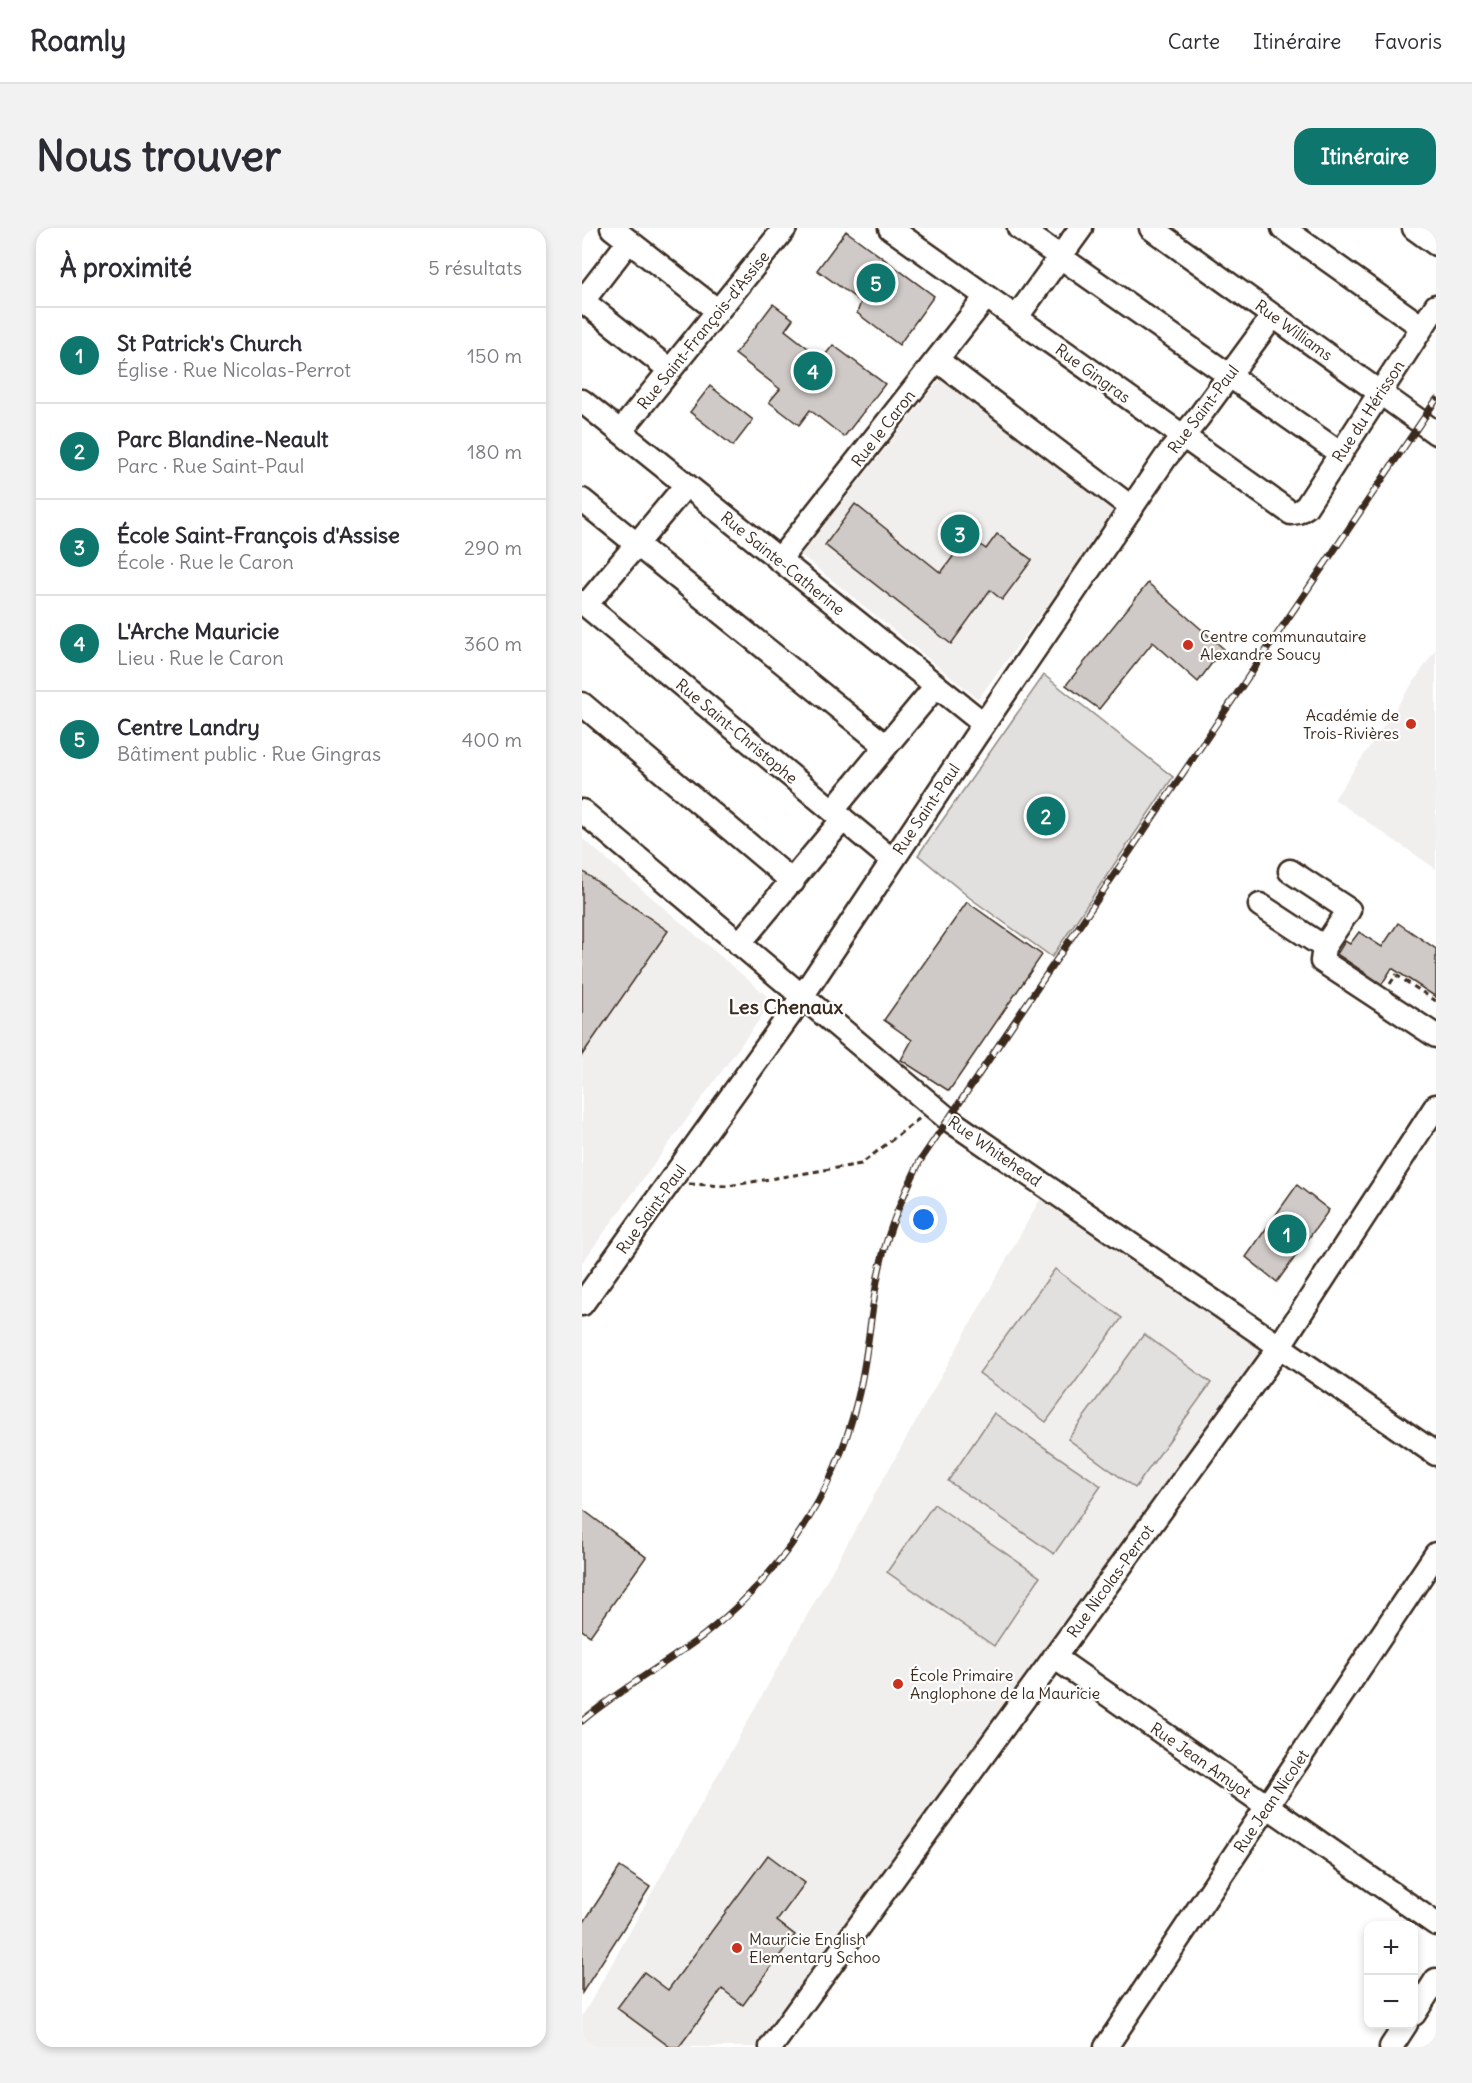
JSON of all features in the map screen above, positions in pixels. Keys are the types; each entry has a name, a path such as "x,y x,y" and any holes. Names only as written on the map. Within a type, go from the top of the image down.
{"street":[{"name":"Rue Gingras","path":"890,228 1288,511 1298,512"},
{"path":"1019,228 1341,454"},
{"path":"1016,318 1081,228"},
{"name":"Rue Williams","path":"1151,228 1436,433"},
{"path":"1283,228 1422,327"},
{"path":"1414,228 1436,244"},
{"name":"Rue Saint-François-d'Assise","path":"620,432 718,311 774,232"},
{"path":"670,370 583,301 620,235 718,311"},
{"name":"Rue le Caron","path":"779,560 986,297"},
{"name":"Rue du Hérisson","path":"1298,512 1306,507 1436,306"},
{"name":"Rue Saint-Paul","path":"582,1304 802,996 1132,508 1273,316"},
{"path":"937,360 1132,508"},
{"name":"Rue Sainte-Catherine","path":"582,401 984,724"},
{"path":"584,603 686,484"},
{"path":"582,500 886,746"},
{"name":"Rue Saint-Christophe","path":"584,603 892,860"},
{"path":"739,944 793,882 886,746 936,686"},
{"path":"582,704 793,882"},
{"name":"Rue Whitehead","path":"582,811 934,1108 1436,1454"},
{"path":"1290,871 1349,910 1324,947 1322,961 1436,1036"},
{"path":"1260,905 1324,947"},
{"name":"Rue Nicolas-Perrot","path":"771,2047 1279,1346 1436,1106"},
{"name":"Rue Jean Nicolet","path":"1106,2047 1436,1554"},
{"name":"Rue Jean Amyot","path":"1054,1657 1436,1924"},
{"path":"1418,2007 1436,1980"},
{"path":"1391,2047 1403,2029"}],"path":[{"path":"1390,984 1396,975 1436,1001"},
{"path":"669,1183 727,1186 861,1164 934,1108"}],"shaded area":[{"path":"941,378 1117,512 978,699 801,555"},
{"name":"Académie de Trois-Rivières","path":"1436,649 1436,869 1334,799"},
{"path":"1044,675 1173,777 1052,957 970,898 918,855"},
{"path":"582,838 773,1001 582,1263"},
{"name":"École Primaire Anglophone de la Mauricie","path":"1043,1194 1268,1351 766,2047 582,2047 582,2017"},
{"path":"1055,1269 1122,1318 1046,1422 979,1373"},
{"path":"1144,1334 1211,1383 1135,1488 1068,1439"},
{"path":"994,1413 1101,1486 1054,1554 948,1481"},
{"path":"934,1504 1040,1577 994,1646 887,1572"}],"building":[{"path":"846,231 934,296 899,345 857,313 861,302 817,270"},
{"path":"773,304 793,319 785,330 822,359 833,345 885,384 844,437 810,410 799,425 769,402 780,389 735,354"},
{"path":"710,386 753,420 733,446 690,412"},
{"path":"855,504 941,573 968,536 986,549 997,534 1032,560 1002,600 990,590 951,644 825,545"},
{"name":"Centre communautaire Alexandre Soucy","path":"1148,583 1223,648 1198,682 1153,642 1099,709 1066,685"},
{"path":"582,871 668,931 582,1055"},
{"path":"967,902 1042,955 949,1091 901,1060 912,1040 884,1020"},
{"path":"1398,923 1436,949 1436,997 1392,968 1382,984 1337,954 1345,941 1350,944 1359,932 1382,947"},
{"path":"1297,1185 1329,1210 1277,1282 1246,1257"},
{"path":"582,1509 646,1557 590,1636 582,1630"},
{"path":"768,1855 805,1883 777,1921 795,1935 743,2005 722,1989 679,2047 670,2047 617,2008 644,1972 668,1990"},
{"path":"620,1867 650,1887 582,1993 582,1925"}],"railway":[{"path":"582,1721 611,1698 704,1635 732,1612 757,1586 801,1531 819,1501 847,1436 861,1384 877,1279 884,1249 920,1161 1436,400"}],"place":[{"name":"Centre Landry","path":"876,283"},
{"name":"L'Arche Mauricie","path":"813,371"},
{"name":"École Saint-François d'Assise","path":"960,534"},
{"name":"Centre communautaire Alexandre Soucy","path":"1188,645"},
{"name":"Académie de Trois-Rivières","path":"1411,724"},
{"name":"Parc Blandine-Neault","path":"1046,816"},
{"name":"St Patrick's Church","path":"1287,1234"},
{"name":"École Primaire Anglophone de la Mauricie","path":"898,1684"},
{"name":"Mauricie English Elementary Schoo","path":"737,1948"}],"district":[{"name":"Les Chenaux","path":"786,1006"}]}
